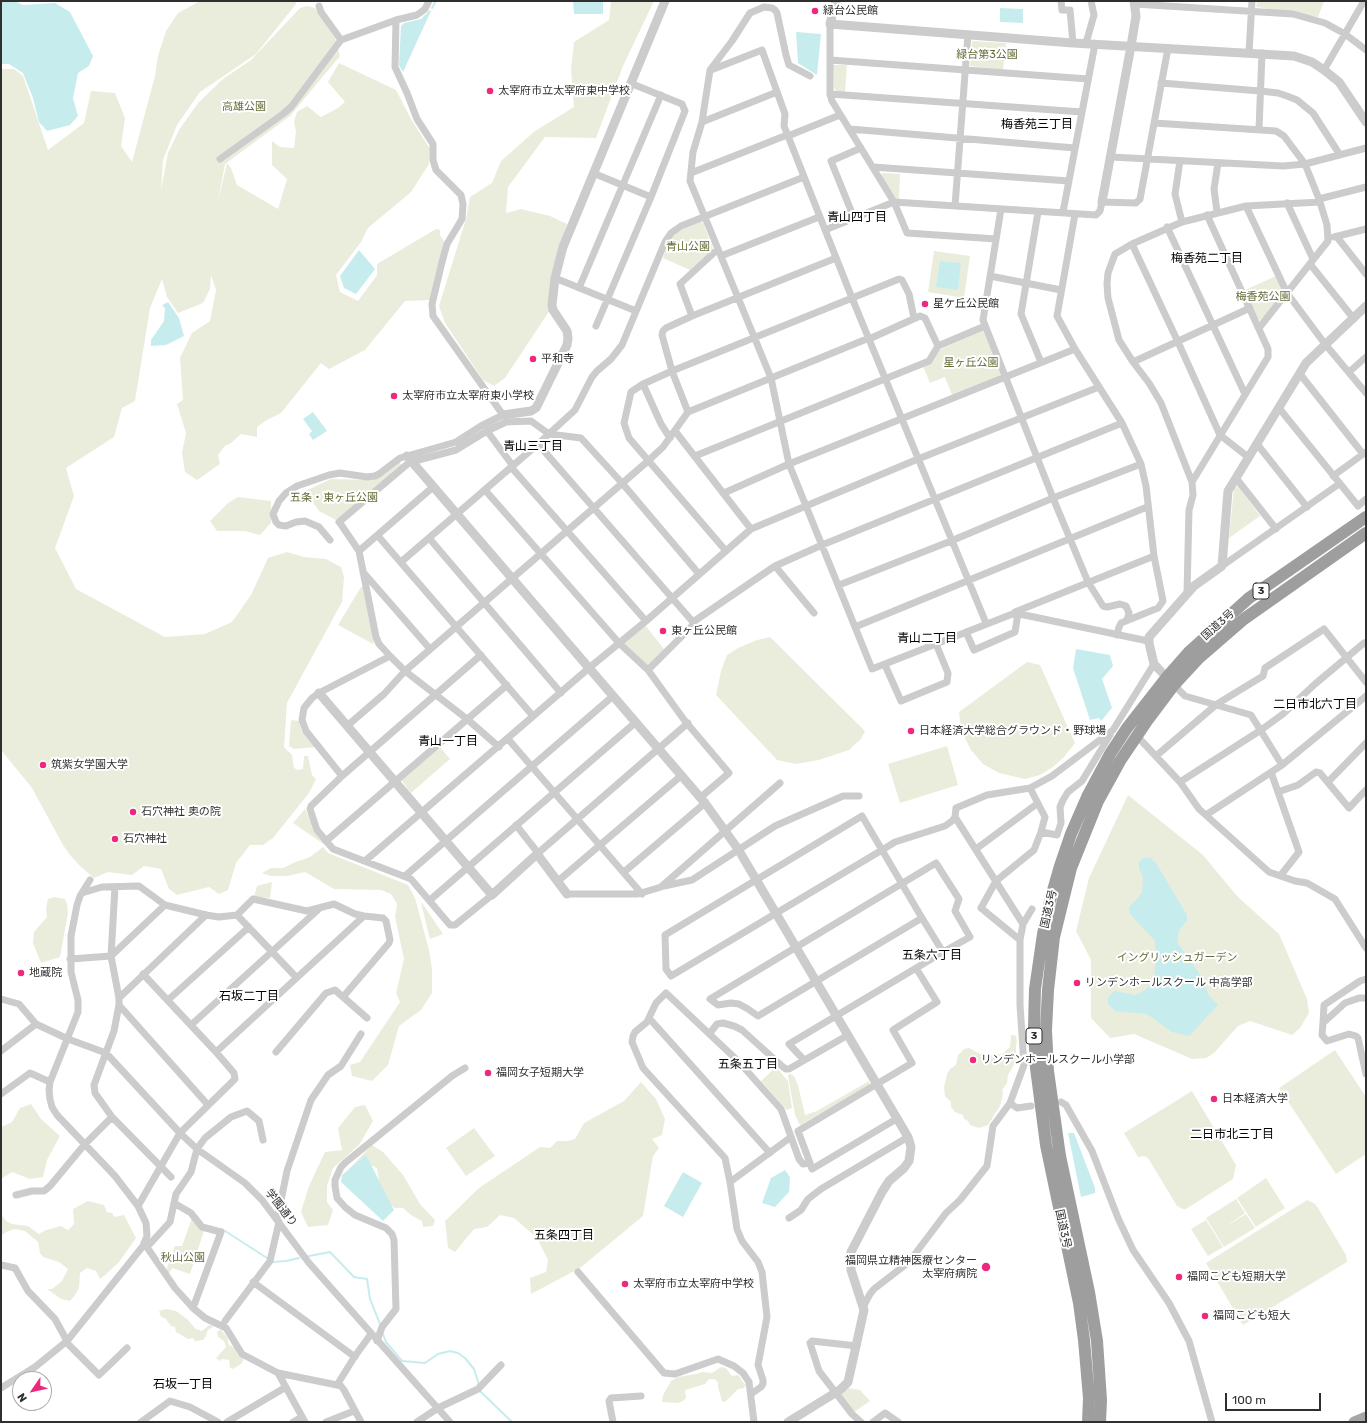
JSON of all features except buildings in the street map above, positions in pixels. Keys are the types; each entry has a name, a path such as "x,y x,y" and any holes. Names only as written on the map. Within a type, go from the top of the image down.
{"highway":[{"name":"国道3号","path":"1100,1422 1101,1400 1097,1341 1089,1292 1059,1149 1048,1071 1046,1030 1048,990 1054,937 1071,868 1098,801 1120,761 1188,652 1249,598 1366,517"},
{"name":"国道3号","path":"1088,1422 1085,1347 1079,1303 1052,1176 1041,1111 1035,1061 1035,989 1042,934 1060,866 1071,834 1088,795 1110,754 1127,728 1170,681 1244,619 1366,533"}],"main road":[{"path":"1354,1422 1366,1417"}],"street":[{"path":"220,159 284,114 291,107 341,40 396,20 417,15 421,13 430,1"},
{"path":"499,747 467,719 405,671 379,644 376,637 362,572 359,551 339,522 410,460 456,442 503,414 531,411 536,408 567,345 567,331 552,308 555,278 562,247 664,1"},
{"path":"836,1 830,24 830,94 840,115 894,202 907,233 996,239"},
{"path":"1060,1 1062,10 1070,10 1073,42"},
{"path":"1063,212 1088,79 1090,43 1094,15 1091,1"},
{"path":"1249,52 1252,1"},
{"path":"1324,70 1364,1"},
{"path":"825,230 894,202 1096,215 1100,211 1111,157 1136,16 1135,3 1293,14 1325,23 1345,34 1366,50"},
{"path":"319,6 321,12 341,40"},
{"path":"810,76 790,65 786,55 777,14 772,8 768,6 750,13 732,41 710,70 702,122 693,152 690,181 771,378 789,464 872,669 1154,556"},
{"path":"396,20 395,67 417,119 434,144 433,160 436,170 460,195 463,204 462,220 447,244 442,262 432,304 433,316 503,414"},
{"path":"830,24 1073,42 1294,56 1312,62 1343,86 1366,122"},
{"path":"955,206 968,34"},
{"path":"1102,202 1136,203 1140,199 1168,48"},
{"path":"710,70 762,50 785,114 784,126 787,135 951,541 986,623"},
{"path":"1259,129 1262,53"},
{"path":"830,60 1088,79"},
{"path":"596,326 651,197 685,111 682,104 630,83"},
{"path":"1161,83 1260,91 1278,93 1287,96 1306,106 1313,113 1340,155"},
{"path":"702,122 777,92"},
{"path":"830,94 1082,112"},
{"path":"579,288 661,96"},
{"path":"691,174 840,115"},
{"path":"1154,122 1259,129 1280,133 1305,164 1327,225 1328,241 1259,328"},
{"path":"850,129 1075,148"},
{"path":"854,218 831,161 861,148"},
{"path":"1111,157 1283,166 1305,164 1366,148"},
{"path":"1180,161 1175,194 1182,222"},
{"path":"1217,212 1214,189 1218,163"},
{"path":"873,167 1069,182"},
{"path":"593,172 651,197"},
{"path":"401,562 538,444 575,410 595,374 618,352 668,237 681,226 804,176"},
{"path":"1187,593 1189,510 1193,496 1192,482 1161,403 1119,340 1113,320 1107,284 1108,273 1115,254 1167,227 1217,212 1246,206 1319,200 1366,187"},
{"path":"1287,203 1312,262 1354,319"},
{"path":"1246,206 1287,293 1325,344 1366,393"},
{"path":"1001,209 983,320 1053,498 1088,582 1103,606 1107,607 1120,604 1126,606 1129,613 1127,620"},
{"path":"1038,212 1021,314 1041,362"},
{"path":"1075,214 1057,316 1075,349 1122,423 1141,464 1146,486 1154,556 1163,600 1158,608 1127,620 1120,625 1117,635"},
{"path":"1192,482 1268,357 1268,349 1259,328 1207,215"},
{"path":"692,316 680,284 720,253 820,217"},
{"path":"1167,227 1246,394"},
{"path":"1328,237 1337,237 1366,229"},
{"path":"1337,237 1366,274"},
{"path":"1132,244 1220,435 1248,457"},
{"path":"688,412 672,371 662,335 663,331 666,328 692,316 836,258"},
{"path":"990,276 1061,290"},
{"path":"555,278 636,311"},
{"path":"726,551 629,438 624,423 631,392 643,384 672,371 899,279 902,280 909,294 914,318"},
{"path":"1222,566 1228,491 1309,359 1354,319 1366,306"},
{"path":"1133,362 1250,308"},
{"path":"347,726 384,694 405,671 648,461 670,438 688,412 920,316 925,318 938,346"},
{"path":"695,456 929,361 938,346 985,326"},
{"path":"724,493 789,464 1075,349"},
{"path":"1349,372 1366,356"},
{"path":"1300,374 1364,453 1333,476"},
{"path":"643,384 661,424 670,438"},
{"path":"366,861 751,529 918,459 1099,387"},
{"path":"1279,408 1358,506 1366,499"},
{"path":"330,540 319,527 305,521 296,522 286,526 279,525 276,522 273,514 279,501 286,493 298,486 329,475 340,473 367,477 375,476 400,458 410,460 456,450 503,423 528,420 549,434 581,438 699,574"},
{"path":"648,670 692,626 693,622 775,566 822,545 1122,423"},
{"path":"488,431 512,466 646,621"},
{"path":"675,431 751,529"},
{"path":"538,444 693,622"},
{"path":"1257,444 1307,507"},
{"path":"410,460 703,800 738,850 908,1137 911,1149 909,1161 904,1168 889,1181 851,1252 851,1270 864,1307 864,1314 848,1382 835,1393 788,1422"},
{"path":"839,585 1141,464"},
{"path":"1236,478 1276,529"},
{"path":"1282,765 1251,715 1185,696 1154,664 1148,641 1194,586 1339,484"},
{"path":"359,551 433,487"},
{"path":"485,490 619,643 648,670 688,723 729,773 703,800 624,872"},
{"path":"855,627 1070,537 1148,507"},
{"path":"378,536 533,716"},
{"path":"429,538 561,693"},
{"path":"775,566 814,613"},
{"path":"362,572 430,650"},
{"path":"1010,614 1018,613 1148,641"},
{"path":"966,632 974,650 1015,632 1018,613"},
{"path":"1156,756 1217,704 1264,676 1265,668 1324,629 1366,682"},
{"path":"885,665 901,700 947,682 948,673 936,644"},
{"path":"1180,782 1261,730 1283,714 1315,684 1364,644"},
{"path":"342,776 303,726 302,716 304,708 312,698 319,693 390,656"},
{"path":"482,656 342,776 310,807 310,811 318,830 333,849 411,879 450,925 455,925 492,894 688,723"},
{"path":"1041,832 1057,835 1061,823 1060,807 1063,800 1068,792 1082,781 1154,664"},
{"path":"326,841 507,685"},
{"path":"319,693 369,753 395,781 421,814 492,894"},
{"path":"404,876 613,696"},
{"path":"1206,815 1282,765 1366,696"},
{"path":"430,900 636,722"},
{"path":"943,952 922,918 882,850 862,816 665,935 666,969 671,976 776,914 882,850 895,842 945,826 955,817 956,808 987,795 1030,788 1052,776 1113,730"},
{"path":"1137,736 1180,782 1199,809 1268,872 1281,875 1295,881 1307,883 1335,899 1366,948"},
{"path":"508,739 642,894"},
{"path":"1328,782 1366,743"},
{"path":"1271,772 1299,852 1281,875"},
{"path":"1278,792 1298,785 1316,772 1320,773 1349,808 1366,790"},
{"path":"558,881 682,775"},
{"path":"662,887 780,783"},
{"path":"1020,940 981,908 996,881 1034,850 1045,817 1030,788"},
{"path":"516,825 567,894 642,894 662,887 692,880 775,826 843,796 859,796"},
{"path":"976,849 1038,803"},
{"path":"955,817 1023,924"},
{"path":"804,1060 789,1044 970,937 955,911 959,899 936,863 710,999 718,1005 731,1003 738,1004 758,1016 922,918"},
{"path":"90,880 82,893 73,919 70,959 71,972 78,1000 78,1012 50,1082 49,1090 52,1107 57,1115 115,1176 138,1206 146,1227 146,1245 175,1288 193,1308 205,1318 226,1328 242,1354 278,1373 340,1386 344,1390 360,1422"},
{"path":"115,887 111,956 119,1002 114,1031 94,1085 95,1093 112,1116 171,1177"},
{"path":"82,893 98,888 141,887 165,905 206,915 222,917 237,915 253,899 307,911 334,904 355,914 383,918 386,921 390,941 343,997"},
{"path":"70,959 111,956 165,905"},
{"path":"190,1025 322,906"},
{"path":"864,1307 874,1289 909,1262 946,1213 960,1200 987,1166 993,1126 1010,1103 1024,1065 1020,1005 1020,940 1023,924 1032,909"},
{"path":"119,1002 143,974 206,915"},
{"path":"237,915 296,978"},
{"path":"216,1052 364,916"},
{"path":"168,1000 249,927"},
{"path":"898,1118 812,1169 798,1131 912,1063 892,1030 937,1002 916,968"},
{"path":"138,1206 180,1133 234,1081 236,1077 216,1052 143,974"},
{"path":"1366,979 1360,981 1324,1004 1322,1035 1327,1041 1349,1034 1356,1036 1358,1038 1366,1074"},
{"path":"276,1052 326,993 335,990 367,1018"},
{"path":"751,1394 761,1387 763,1380 758,1365 767,1316 762,1272 758,1262 742,1241 737,1229 725,1158 643,1068 632,1042 635,1032 647,1022 656,1003 666,993 738,1061 782,1109 801,1162 803,1164 810,1164"},
{"path":"1323,1023 1345,1003 1359,998 1366,998"},
{"path":"1,1051 36,1024 19,1004 2,1001"},
{"path":"119,1002 208,1105"},
{"path":"649,1018 770,1153"},
{"name":"学園通り","path":"36,1024 68,1039 106,1053 180,1133 197,1149 245,1183 262,1200 309,1263 450,1422"},
{"path":"710,1033 717,1024 728,1024 742,1030 783,1067 789,1069 848,1035"},
{"path":"225,1321 270,1261 287,1171 311,1100 328,1075 341,1066 360,1034"},
{"path":"377,1341 382,1327 396,1309 394,1240 392,1234 386,1228 355,1215 344,1207 337,1198 335,1180 341,1167 346,1162 452,1076 465,1068"},
{"path":"1,1094 30,1073 50,1082"},
{"path":"1060,1102 1066,1104 1092,1151 1118,1218 1133,1250 1169,1303 1189,1341 1212,1422"},
{"path":"1010,1103 1017,1108 1031,1106"},
{"path":"1,1388 35,1368 66,1341 146,1245 170,1222 176,1194 191,1172 197,1149 205,1138 231,1117 247,1111 259,1121 263,1140"},
{"path":"16,1195 32,1191 44,1191 112,1116"},
{"path":"730,1182 791,1137"},
{"path":"789,1218 801,1210 808,1199 821,1189 908,1137"},
{"path":"174,1203 192,1213 202,1227 221,1232 193,1308"},
{"path":"1,1265 15,1268 28,1291 55,1319 66,1341 98,1374 127,1348"},
{"path":"578,1272 664,1373 675,1374 718,1359 734,1366 743,1373 749,1382 754,1422"},
{"path":"253,1282 354,1357"},
{"path":"337,1385 354,1357 371,1334"},
{"path":"856,1346 812,1340 810,1343 819,1371 852,1414 861,1422"},
{"path":"417,1422 438,1408 478,1389 501,1364"},
{"path":"278,1373 304,1419 293,1422"},
{"path":"227,1422 286,1387"},
{"path":"613,1422 609,1401 611,1398 642,1396"},
{"path":"141,1422 170,1401 190,1407 218,1422"},
{"path":"326,1422 354,1411"},
{"path":"873,1422 884,1413 898,1422"}],"green space":[{"name":"高雄公園","path":"200,1 296,1 296,4 256,54 200,92 177,125 163,160 161,190 168,153 179,130 198,103 223,79 251,60 300,8 307,6 315,8 335,38 340,56 290,116 225,164 218,201 227,163 231,168 237,185 278,209 287,179 272,165 272,141 280,147 294,148 296,131 294,122 297,112 307,106 321,117 338,108 345,102 328,82 339,63 396,90 411,119 430,149 429,164 411,192 368,228 361,242 336,275 340,292 358,301 377,275 377,264 436,229 440,230 440,235 445,243 430,300 405,301 365,350 329,369 321,363 281,413 257,427 257,437 241,434 225,446 218,455 220,464 197,480 185,472 182,453 186,433 177,404 183,400 180,358 192,333 210,321 216,290 211,275 210,289 203,303 178,313 167,297 162,279 150,308 135,401 122,408 114,437 66,468 74,496 55,548 76,589 165,637 205,634 232,622 251,595 268,558 287,552 304,557 326,559 341,567 344,577 342,602 287,703 284,747 292,755 294,768 298,770 303,769 304,756 308,756 312,775 316,779 309,793 273,838 263,845 250,845 236,863 228,890 219,894 209,887 177,895 169,889 161,869 144,866 132,875 108,872 94,878 70,855 32,788 1,750 1,69 14,69 23,76 48,150 84,123 91,91 115,93 125,118 121,146 132,162 155,76 158,56 166,31 178,13"},
{"path":"611,1 654,1 623,66 596,138 545,137 508,187 506,213 521,209 550,216 567,224 554,267 550,310 505,378 494,386 483,380 445,323 439,306 466,219 470,197 492,183 501,161 535,131 574,107 571,69 574,42 609,20"},
{"path":"1257,1 1324,1 1318,17 1256,7"},
{"name":"緑台第3公園","path":"972,41 1006,43 1003,70 970,66"},
{"path":"833,65 847,65 845,93 837,92 834,88"},
{"path":"883,173 900,174 899,199 896,200 881,175"},
{"name":"青山公園","path":"700,221 703,223 713,249 690,270 663,258 668,242 672,236"},
{"path":"934,251 970,256 964,298 928,292"},
{"name":"梅香苑公園","path":"1276,276 1284,291 1261,320 1257,319 1245,290"},
{"name":"星ヶ丘公園","path":"982,331 986,332 1001,373 998,378 952,395 945,377 930,383 923,366 939,350"},
{"name":"五条・東ヶ丘公園","path":"399,462 402,465 336,520 319,511 305,491 331,479 371,480 380,477"},
{"path":"1238,486 1260,516 1229,538 1234,488"},
{"path":"238,497 271,501 271,523 260,535 245,531 217,531 210,521 228,503"},
{"path":"361,587 363,587 374,640 373,644 338,625"},
{"path":"645,625 664,649 647,667 624,645 624,641"},
{"path":"770,637 865,731 861,739 849,750 819,760 796,764 777,760 716,695 721,671 727,655 738,648 757,640"},
{"path":"1027,662 1040,665 1075,743 1064,757 1053,767 1040,775 1025,779 999,773 983,764 971,750 961,730 959,712"},
{"path":"291,720 299,721 301,730 315,747 294,749 289,746"},
{"path":"439,746 450,759 411,793 402,781 402,778"},
{"path":"947,746 958,785 900,803 888,764"},
{"name":"イングリッシュガーデン","path":"1128,795 1203,855 1237,896 1279,934 1307,999 1309,1013 1300,1028 1292,1035 1250,1021 1238,1026 1214,1053 1206,1058 1192,1059 1134,1034 1110,1038 1091,1018 1091,960 1076,931 1089,878"},
{"path":"305,809 316,832 326,845 293,823"},
{"path":"323,847 328,853 408,885 415,898 429,950 432,969 432,993 421,1010 399,1026 388,1065 372,1081 352,1076 350,1065 360,1062 400,1002 396,993 404,959 395,917 397,904 391,894 381,890 334,889 305,872 287,876 271,876 262,873 271,868 283,868 310,857"},
{"path":"272,882 270,898 254,897 257,886"},
{"path":"54,897 65,899 68,913 60,957 41,963 33,943 34,932 47,917 46,909 48,899"},
{"path":"422,903 443,934 430,939"},
{"path":"1011,1035 1016,1036 1016,1058 1015,1063 1008,1075 1007,1083 1002,1090 1003,1094 1000,1106 988,1125 979,1128 970,1125 968,1121 964,1119 963,1115 955,1112 951,1107 951,1102 945,1096 944,1087 947,1074 950,1069 956,1065 958,1055 964,1049 969,1048 980,1054 988,1056 1002,1054 1010,1047"},
{"path":"1335,1050 1366,1097 1366,1154 1336,1174 1279,1088"},
{"path":"776,1067 788,1081 792,1108 787,1110 761,1081"},
{"path":"789,1073 794,1076 798,1085 805,1115 817,1111 869,1081 870,1085 800,1125 795,1115 788,1076"},
{"path":"641,1082 656,1099 665,1119 662,1135 652,1139 659,1148 653,1156 643,1216 580,1268 531,1294 530,1278 546,1272 548,1260 537,1238 514,1218 500,1215 487,1227 474,1229 455,1252 448,1248 445,1221 479,1188 540,1147 550,1148 557,1141 575,1139 584,1123 624,1101"},
{"path":"1192,1091 1236,1165 1233,1179 1186,1209 1183,1209 1177,1206 1148,1158 1144,1156 1138,1157 1124,1133"},
{"path":"31,1104 41,1119 60,1136 47,1160 43,1177 30,1179 12,1172 1,1179 1,1127 12,1122 20,1108"},
{"path":"365,1105 373,1121 359,1145 333,1168 327,1186 327,1202 333,1210 328,1225 308,1227 301,1212 309,1186 325,1152 342,1150 338,1128 355,1107"},
{"path":"474,1128 495,1156 466,1176 446,1148"},
{"path":"372,1145 383,1152 403,1175 420,1204 435,1220 433,1226 423,1227 422,1221 411,1215 403,1208 395,1208 388,1203 380,1189 377,1168 366,1163 348,1184 348,1170"},
{"path":"1266,1178 1285,1208 1256,1227 1237,1198"},
{"path":"1236,1199 1245,1213 1225,1227 1246,1214 1255,1228 1224,1247 1206,1218"},
{"path":"1307,1200 1315,1204 1318,1208 1346,1255 1347,1262 1243,1325 1206,1263"},
{"path":"88,1201 104,1205 107,1212 112,1213 114,1217 124,1215 136,1238 119,1262 105,1275 100,1279 96,1271 87,1268 80,1273 79,1288 70,1301 61,1299 47,1289 52,1289 62,1281 68,1269 59,1262 43,1257 40,1253 38,1242 25,1231 14,1229 1,1236 1,1214 6,1221 12,1224 28,1226 39,1234 46,1230 61,1226 68,1230 74,1224 73,1209"},
{"name":"秋山公園","path":"192,1218 204,1231 190,1274 172,1268 169,1274 166,1270 175,1246 182,1246"},
{"path":"1206,1220 1223,1247 1208,1256 1191,1229"},
{"path":"166,1309 176,1311 187,1319 196,1329 202,1331 209,1325 214,1326 208,1330 203,1340 195,1341 193,1338 188,1339 176,1332 175,1327 171,1326 165,1318 161,1317 159,1311"},
{"path":"221,1330 227,1337 229,1345 237,1349 237,1354 244,1359 241,1364 233,1369 230,1368 229,1360 222,1359 220,1361 216,1358 226,1347 224,1341 218,1337 217,1331"},
{"path":"721,1367 726,1368 732,1376 738,1375 746,1385 744,1388 738,1389 725,1402 722,1401 716,1380 709,1379 705,1384 685,1390 686,1398 683,1401 678,1403 662,1402 663,1395 671,1381 678,1377 702,1372 712,1373"},
{"path":"849,1388 860,1390 870,1401 854,1412 839,1396"}],"water":[{"path":"1,1 14,1 23,5 55,3 70,12 93,56 89,66 78,73 73,98 78,116 70,125 47,131 39,122 33,98 23,73 9,64 1,64"},
{"path":"573,1 603,1 603,14 574,14"},
{"path":"1000,8 1023,9 1023,23 1000,22"},
{"path":"430,10 431,11 403,72 399,65 401,26 404,23 421,19"},
{"path":"796,32 821,34 817,75 798,63"},
{"path":"359,250 375,269 356,294 344,288 340,276"},
{"path":"940,261 961,263 958,290 936,287"},
{"path":"168,302 179,318 184,336 166,345 151,346 151,340 164,321 165,308 162,305"},
{"path":"313,412 327,431 313,440 309,434 312,431 303,419"},
{"path":"1076,649 1110,655 1113,666 1102,679 1112,708 1101,721 1099,718 1090,720 1073,668"},
{"path":"1144,858 1150,858 1156,863 1187,915 1187,920 1179,931 1177,942 1202,977 1208,994 1218,1005 1189,1036 1172,1032 1147,1014 1115,1011 1108,1004 1108,997 1115,991 1135,995 1145,990 1150,985 1154,977 1156,959 1155,941 1130,914 1129,907 1142,893 1143,877 1139,869 1139,861"},
{"path":"1068,1133 1074,1133 1095,1188 1095,1193 1081,1197"},
{"path":"366,1155 394,1210 383,1221 341,1182 342,1175"},
{"path":"785,1170 790,1177 789,1192 775,1207 762,1203 771,1178"},
{"path":"683,1172 702,1183 683,1217 664,1206"}],"waterway":[{"path":"432,8 436,1"},
{"path":"222,1229 267,1258"},
{"path":"309,1256 330,1252 354,1277 367,1279 370,1299 380,1324"},
{"path":"273,1262 299,1258"},
{"path":"383,1334 386,1342 402,1361 425,1363 438,1354 450,1351 458,1353 465,1358 474,1369 479,1385"},
{"path":"480,1391 512,1422"}],"place":[{"name":"緑台公民館","path":"815,11"},
{"name":"太宰府市立太宰府東中学校","path":"490,91"},
{"name":"星ケ丘公民館","path":"925,304"},
{"name":"平和寺","path":"533,359"},
{"name":"太宰府市立太宰府東小学校","path":"394,396"},
{"name":"東ヶ丘公民館","path":"663,631"},
{"name":"日本経済大学総合グラウンド・野球場","path":"911,731"},
{"name":"筑紫女学園大学","path":"43,765"},
{"name":"石穴神社 奥の院","path":"133,812"},
{"name":"石穴神社","path":"115,839"},
{"name":"地蔵院","path":"21,973"},
{"name":"リンデンホールスクール 中高学部","path":"1077,983"},
{"name":"リンデンホールスクール小学部","path":"973,1060"},
{"name":"福岡女子短期大学","path":"488,1073"},
{"name":"日本経済大学","path":"1214,1099"},
{"name":"福岡県立精神医療センター 太宰府病院","path":"986,1267"},
{"name":"福岡こども短期大学","path":"1179,1277"},
{"name":"太宰府市立太宰府中学校","path":"625,1284"},
{"name":"福岡こども短大","path":"1205,1316"}],"district":[{"name":"梅香苑三丁目","path":"1037,125"},
{"name":"青山四丁目","path":"857,218"},
{"name":"梅香苑二丁目","path":"1207,259"},
{"name":"青山三丁目","path":"533,447"},
{"name":"青山二丁目","path":"927,639"},
{"name":"二日市北六丁目","path":"1315,705"},
{"name":"青山一丁目","path":"448,742"},
{"name":"五条六丁目","path":"932,956"},
{"name":"石坂二丁目","path":"249,997"},
{"name":"五条五丁目","path":"748,1065"},
{"name":"二日市北三丁目","path":"1232,1135"},
{"name":"五条四丁目","path":"564,1236"},
{"name":"石坂一丁目","path":"183,1385"}]}
